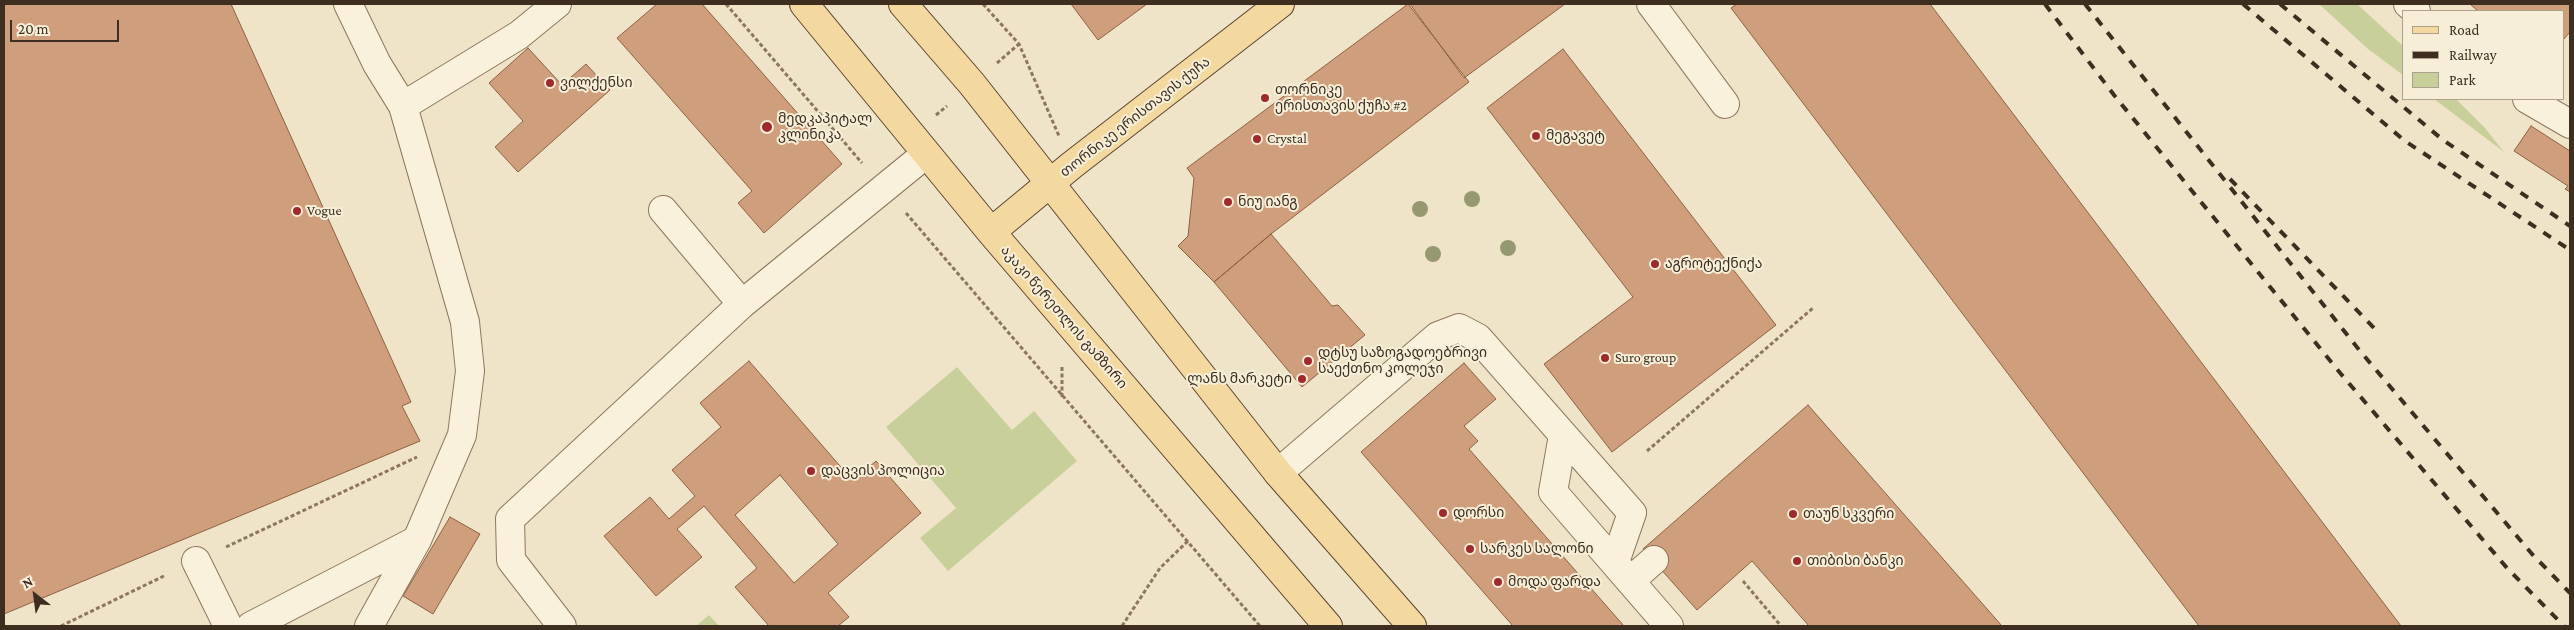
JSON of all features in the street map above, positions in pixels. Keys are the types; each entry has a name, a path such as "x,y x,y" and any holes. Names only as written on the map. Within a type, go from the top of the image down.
{"main road":[{"name":"აკაკი წერეთლის გამზირი","path":"804,4 991,232 1328,626"},
{"path":"903,4 972,84 1278,473 1412,626"},
{"name":"თორნიკე ერისთავის ქუჩა","path":"991,232 1049,184 1280,4"}],"lane":[{"path":"348,4 377,64 403,106 465,322 470,371 462,435 417,540 369,626"},
{"path":"403,106 519,35 557,4"},
{"path":"1651,4 1725,104"},
{"path":"2529,100 2570,124"},
{"path":"562,626 511,560 510,519 742,304 884,187 919,145"},
{"path":"662,210 742,304"},
{"path":"1278,473 1438,336 1459,328 1478,338 1632,512 1622,572"},
{"path":"1563,435 1553,492 1670,626"},
{"path":"251,626 417,540"},
{"path":"1622,572 1654,560"},
{"path":"196,561 228,626"}],"path":[{"path":"726,4 1062,398 1260,626"},
{"path":"919,145 972,84 1019,44 982,4"},
{"path":"1647,451 1812,308"},
{"path":"61,626 418,456"},
{"path":"1122,626 1160,568 1188,541"},
{"path":"1743,580 1782,626"}],"green space":[{"path":"2319,4 2357,4 2402,45 2402,74 2368,49"},
{"path":"2435,100 2457,100 2485,128 2504,152"},
{"path":"957,367 1012,430 1034,411 1077,461 948,571 920,538 956,508 886,427"},
{"path":"709,615 719,626 696,626"}],"building":[{"path":"4,4 231,4 411,402 402,406 420,441 4,614"},
{"path":"657,4 702,4 842,164 764,233 738,203 752,191 617,38"},
{"path":"1071,4 1147,4 1098,40"},
{"path":"1408,4 1469,82 1271,234 1214,282 1178,246 1188,236 1194,178 1187,168"},
{"path":"1410,4 1565,4 1464,78"},
{"path":"1737,4 1930,4 2401,626 2199,626 1731,8"},
{"path":"2470,4 2570,4 2570,32 2564,39 2564,10 2477,10"},
{"path":"528,48 562,85 586,64 610,90 518,172 495,147 523,121 489,83"},
{"path":"1563,49 1776,325 1612,452 1544,364 1633,297 1487,108"},
{"path":"2531,126 2570,151 2570,192 2565,189 2568,186 2514,151"},
{"path":"1271,234 1332,306 1338,305 1365,335 1302,387 1214,282"},
{"path":"749,361 853,481 876,461 921,513 828,593 849,617 838,626 769,626 735,587 757,568 704,506 677,529 702,557 656,596 604,536 650,497 669,519 695,496 672,470 721,427 700,403","holes":["780,475 838,544 794,583 735,515"]},
{"path":"1464,363 1496,399 1464,426 1478,441 1469,449 1624,626 1513,626 1361,452"},
{"name":"თაუნ სკვერი","path":"1808,405 2002,626 1809,626 1752,561 1697,610 1643,549"},
{"path":"450,517 480,534 433,614 403,596"}],"railway":[{"path":"2045,4 2114,95 2341,374 2507,568 2564,626"},
{"path":"2085,4 2360,351 2532,554 2570,593"},
{"path":"2243,4 2405,141 2570,250"},
{"path":"2280,4 2443,140 2570,226"},
{"path":"2230,179 2376,330"}],"place":[{"name":"ვილქენსი","path":"550,83"},
{"name":"თორნიკე ერისთავის ქუჩა #2","path":"1265,98"},
{"name":"მედკაპიტალ კლინიკა","path":"767,127"},
{"name":"მეგავეტ","path":"1536,136"},
{"name":"Crystal","path":"1257,139"},
{"name":"ნიუ იანგ","path":"1228,202"},
{"name":"Vogue","path":"297,211"},
{"name":"აგროტექნიქა","path":"1655,264"},
{"name":"Suro group","path":"1605,358"},
{"name":"დტსუ საზოგადოებრივი საექთნო კოლეჯი","path":"1308,361"},
{"name":"ლანს მარკეტი","path":"1302,379"},
{"name":"დაცვის პოლიცია","path":"811,471"},
{"name":"დორსი","path":"1443,513"},
{"name":"თაუნ სკვერი","path":"1793,514"},
{"name":"სარკეს სალონი","path":"1470,549"},
{"name":"თიბისი ბანკი","path":"1797,561"},
{"name":"მოდა ფარდა","path":"1498,582"}]}
